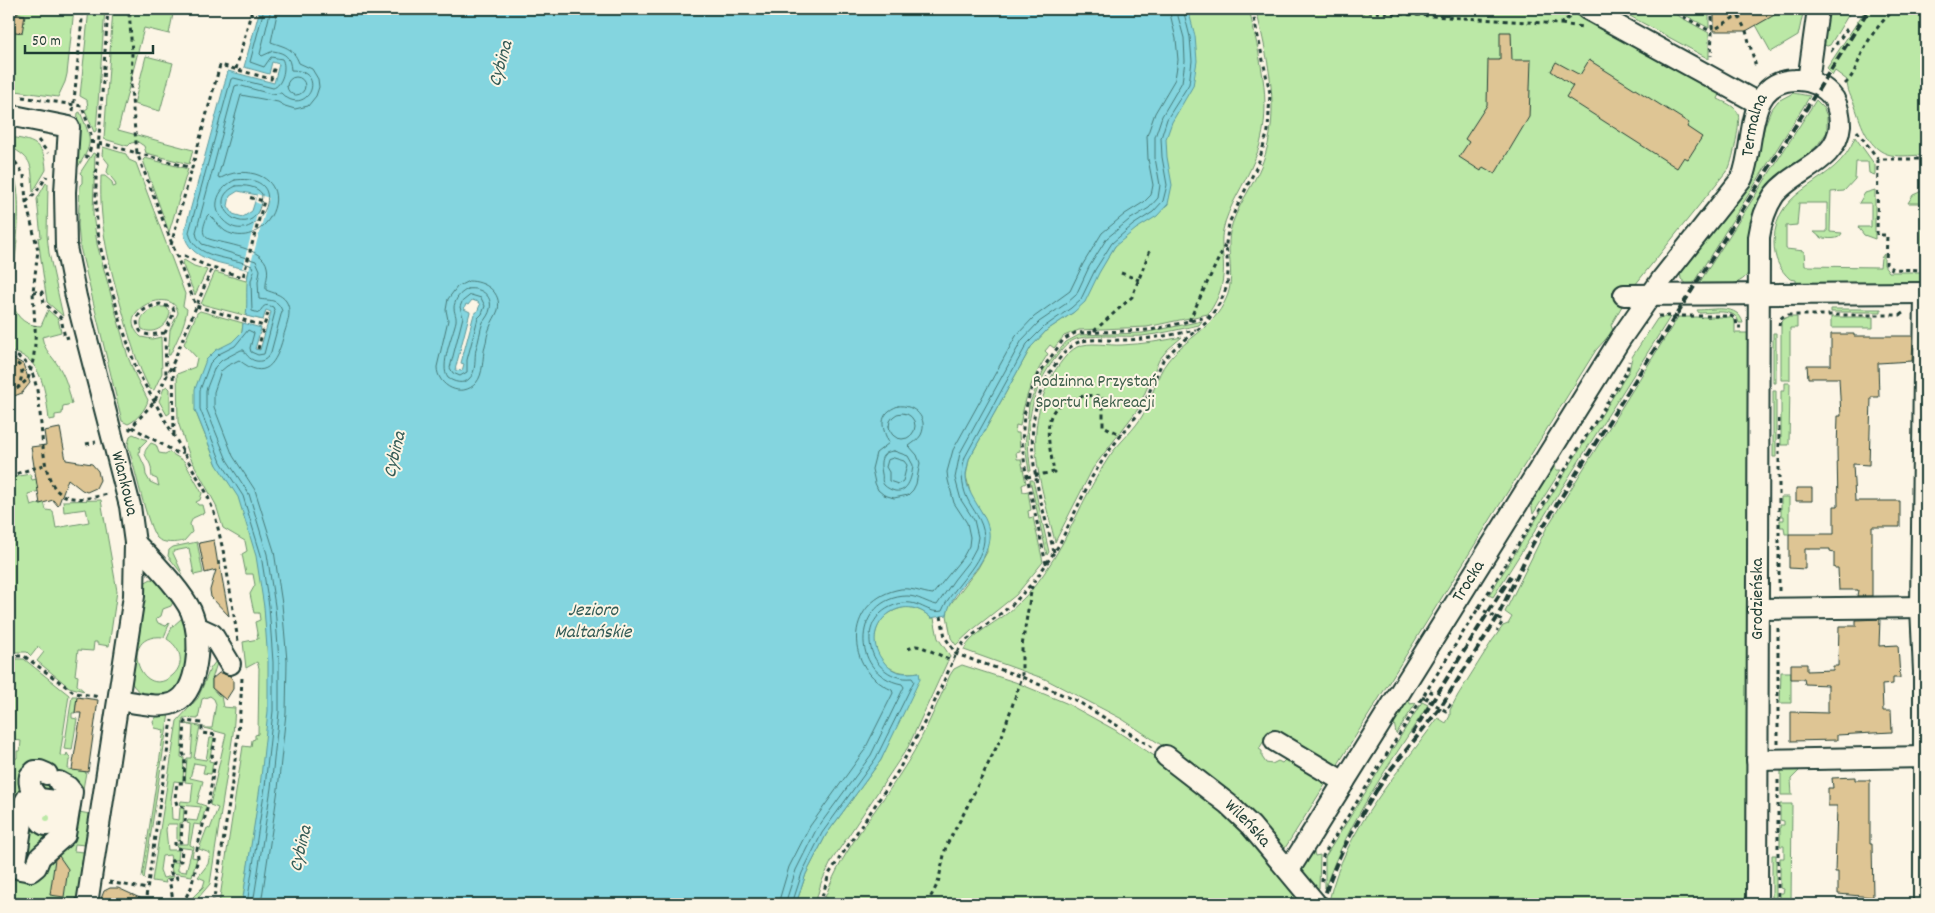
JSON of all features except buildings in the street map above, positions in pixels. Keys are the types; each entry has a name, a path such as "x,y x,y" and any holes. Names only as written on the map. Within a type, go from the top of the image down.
{"street":[{"path":"1758,294 1760,231 1769,204 1780,189 1822,158 1833,145 1839,132 1839,114 1833,98 1820,86 1808,81 1818,9"},
{"path":"1582,11 1758,103"},
{"name":"Termalna","path":"1650,295 1742,178 1758,103 1768,90 1777,84 1791,80 1808,81"},
{"path":"9,115 69,126"},
{"name":"Wiankowa","path":"69,126 65,192 66,247 74,289 126,492 135,543 134,596 87,904"},
{"path":"1624,295 1758,294 1921,301 1925,757 1924,904"},
{"name":"Grodzieńska","path":"1757,904 1758,294"},
{"name":"Trocka","path":"1289,870 1621,338 1650,295"},
{"path":"119,700 162,706 175,702 187,693 191,685 198,654 197,628 190,610 155,563 135,543"},
{"path":"1758,609 1924,607"},
{"path":"197,628 212,634 236,669"},
{"path":"1275,741 1344,782"},
{"name":"Wileńska","path":"1166,756 1228,804 1251,826 1316,904"},
{"path":"1758,760 1925,757"}],"path":[{"path":"69,126 74,104 84,9"},
{"path":"129,9 132,53 131,88 137,153 196,306"},
{"path":"236,69 252,9"},
{"path":"820,904 829,874 898,771 930,712 956,654 972,634 1013,604 1032,584 1054,553 1092,477 1108,452 1142,410 1166,356 1212,316 1221,301 1227,286 1226,241 1229,224 1258,164 1268,130 1270,93 1252,9"},
{"path":"1320,9 1560,24 1582,11"},
{"path":"1669,9 1712,32 1711,64"},
{"path":"1712,9 1712,28 1718,28 1738,15"},
{"path":"1735,9 1746,30 1756,67"},
{"path":"1841,88 1851,79 1864,50 1879,24 1895,9"},
{"path":"108,10 96,179 96,210 100,242 121,323 135,363 154,402 206,492 215,516 223,550 238,646"},
{"path":"1831,51 1847,29"},
{"path":"171,245 220,64 272,79 275,66"},
{"path":"16,96 74,104 82,106 83,111"},
{"path":"1853,126 1878,159 1877,235 1887,235 1886,264 1892,269 1926,270"},
{"path":"90,151 92,132"},
{"path":"91,142 192,168"},
{"path":"9,157 14,160 24,175 26,202 38,250 33,292 36,340 34,360 28,379 18,388 9,391"},
{"path":"1878,159 1926,159"},
{"path":"26,202 35,194 44,178"},
{"path":"176,257 184,256 212,268 243,277 264,201 248,197"},
{"path":"1188,321 1226,241"},
{"path":"1094,332 1132,297 1150,250"},
{"path":"154,402 173,363 212,268"},
{"path":"1120,273 1139,280"},
{"path":"33,292 42,292 44,303 61,318 64,332"},
{"path":"1779,327 1780,319 1785,315 1900,315 1921,301"},
{"path":"165,333 142,334 137,322 142,311 160,304 173,308 174,312 165,333 166,377"},
{"path":"196,306 264,326"},
{"path":"258,349 268,313"},
{"path":"1656,318 1661,315 1731,316 1736,319 1737,327 1746,327"},
{"path":"1046,565 1027,477 1022,442 1024,415 1030,393 1038,375 1064,340 1075,333 1151,330 1212,316"},
{"path":"1054,553 1033,464 1031,434 1035,408 1047,377 1069,349 1077,343 1088,340 1151,338 1198,330"},
{"path":"9,356 23,359 34,374 46,464 50,479 56,490 63,495 78,498 126,492"},
{"path":"1322,885 1322,856 1627,371 1630,358"},
{"path":"9,362 19,364 22,370 22,378 18,388"},
{"path":"173,363 174,437"},
{"path":"1027,477 1054,472 1048,422 1056,406 1062,402 1087,395 1103,397 1103,426 1122,435"},
{"path":"1778,904 1779,415"},
{"path":"132,427 177,453 184,452"},
{"path":"9,476 46,464"},
{"path":"927,904 938,883 946,846 1002,736 1022,677 1022,646 1032,584"},
{"path":"1477,607 1503,621 1497,631"},
{"path":"941,616 945,637 956,654 1022,677 1077,701 1131,732 1166,756"},
{"path":"908,649 916,646 922,647 953,661"},
{"path":"9,656 24,656 75,693 83,694"},
{"path":"213,904 239,732 236,669"},
{"path":"1426,700 1432,690"},
{"path":"1422,697 1446,711 1452,702"},
{"path":"145,904 175,702"},
{"path":"174,904 169,880 177,879 176,875 171,874 169,861 181,861 182,849 175,848 175,842 181,842 182,824 185,823 186,808 177,805 175,798 177,783 184,783 185,720 202,723 202,733 216,736 212,756 215,761 208,805 197,849 198,858 190,888 182,904"},
{"path":"91,878 147,889"}],"green space":[{"path":"19,9 74,9 67,74 58,97 9,90 9,56 12,38 14,38 15,32 25,15 18,14"},
{"path":"89,9 105,9 96,131 94,132 85,110 88,108 87,100 80,96"},
{"path":"113,9 127,9 128,17 131,17 131,9 174,9 169,34 144,28 118,130 193,150 189,164 146,153 144,146 138,142 131,143 128,146 104,139"},
{"path":"1163,9 1249,9 1258,47 1265,104 1261,142 1250,170 1225,221 1222,237 1223,273 1219,294 1208,314 1147,327 1079,330 1064,336 1054,348 1050,345 1045,351 1048,354 1030,388 1020,426 1016,425 1015,433 1019,433 1020,451 1016,452 1017,459 1021,459 1026,483 1022,485 1023,492 1028,491 1031,510 1028,511 1029,518 1033,517 1043,562 1016,595 956,645 951,638 947,615 949,606 978,568 987,552 984,516 971,496 966,476 969,459 1031,347 1047,330 1074,312 1115,246"},
{"path":"1256,9 1574,9 1586,19 1721,92 1718,99 1734,108 1739,117 1733,157 1729,168 1635,285 1618,302 1622,306 1611,325 1613,331 1596,350 1335,769 1328,768 1269,732 1259,749 1262,751 1262,757 1266,763 1272,764 1278,761 1282,763 1287,758 1328,780 1285,848 1277,844 1169,750 1122,719 1045,679 964,650 972,639 1019,603 1041,578 1062,544 1100,471 1144,413 1163,368 1182,346 1214,318 1226,299 1231,274 1229,241 1232,223 1262,164 1268,145 1271,125 1271,86"},
{"path":"1617,9 1666,9 1709,33 1709,59"},
{"path":"1674,9 1709,9 1709,28"},
{"path":"1771,9 1804,9 1798,36 1771,52 1756,25 1771,16"},
{"path":"1827,9 1852,9 1830,45 1827,46 1822,44"},
{"path":"1866,9 1926,9 1926,155 1891,155 1877,148 1863,128 1848,90 1847,80 1835,71 1832,76 1827,68"},
{"path":"146,56 173,63 160,111 134,104"},
{"path":"1793,93 1810,96 1692,285 1688,285 1681,279 1680,271 1758,154 1765,125 1771,110 1778,101"},
{"path":"1816,100 1823,107 1827,116 1827,132 1817,146 1774,183 1747,275 1731,284 1718,286 1698,285"},
{"path":"80,112 89,136 89,142 86,154 76,170 75,141 78,113"},
{"path":"9,137 36,144 43,154 46,170 33,192 30,164 23,155 9,146"},
{"path":"1855,137 1875,165 1875,175 1869,173 1868,162 1856,162 1855,179 1844,191 1831,192 1830,232 1842,233 1841,236 1821,238 1814,232 1827,232 1827,203 1799,203 1797,225 1786,226 1786,249 1804,251 1805,266 1880,267 1881,258 1884,254 1884,265 1889,272 1926,272 1926,284 1796,285 1796,280 1790,279 1778,263 1774,242 1777,223 1785,208 1795,196 1835,166 1846,153"},
{"path":"103,147 126,154 129,160 136,163 185,294 183,306 187,309 186,315 170,355 168,355 170,330 178,313 174,305 167,301 147,304 139,310 134,318 134,327 141,337 152,339 161,337 162,373 154,390 150,389 134,352 109,262 103,229 101,176 105,176 112,182 113,187 116,186 107,172 109,164 102,155"},
{"path":"93,153 95,154 93,214 97,244 128,357 148,400 140,414 128,424 122,421 80,247 78,225 82,175 80,173"},
{"path":"145,158 188,169 169,232 143,160"},
{"path":"9,166 18,195 18,230 12,285 12,297 15,308 20,317 28,323 41,326 48,310 58,319 61,332 42,337 47,350 64,376 72,404 63,406 62,414 55,415 55,419 49,420 44,388 35,368 29,360 20,354 9,352"},
{"path":"46,183 48,184 47,235 49,253 63,316 47,302 38,238 41,237 37,199"},
{"path":"1875,190 1875,239 1864,235 1858,227 1871,227 1871,203 1859,203 1865,193"},
{"path":"1922,191 1926,192 1926,203 1924,203 1924,267 1921,267 1921,203 1908,203 1913,195"},
{"path":"184,260 194,266 207,270 195,295 182,263"},
{"path":"249,270 263,320 201,304 215,272 246,281"},
{"path":"166,307 170,312 164,325 151,331 142,329 141,320 145,314 152,309"},
{"path":"1831,309 1881,309 1881,312 1831,312"},
{"path":"1697,310 1730,310 1740,317 1743,323 1739,323 1737,318 1728,313 1699,313"},
{"path":"200,311 243,323 242,332 232,342 195,410 217,465 226,467 258,530 273,712 242,904 219,904 243,746 251,747 252,740 258,734 259,668 257,662 246,668 243,642 258,639 255,622 260,620 259,613 254,613 250,594 255,585 253,574 246,574 242,554 247,551 245,541 223,528 216,505 190,457 178,422 177,374 195,367 197,358 184,344 197,313"},
{"path":"1670,317 1493,597 1489,595 1629,371 1632,357 1657,319"},
{"path":"1678,317 1731,317 1735,321 1735,333 1749,333 1748,904 1336,904 1332,899 1329,901 1347,850 1359,827 1389,782 1438,718 1446,723 1458,695 1492,641 1503,626 1508,624 1512,617 1505,612 1546,529"},
{"path":"1787,317 1797,317 1797,328 1790,328 1790,380 1781,380 1781,323"},
{"path":"1831,317 1873,317 1873,328 1831,328"},
{"path":"1202,321 1199,325 1142,336 1079,338 1067,345 1048,369 1035,396 1029,425 1028,440 1031,471 1029,471 1025,446 1029,405 1044,369 1066,342 1079,335 1143,333"},
{"path":"1773,333 1776,333 1776,383 1773,383"},
{"name":"Rodzinna Przystań Sportu i Rekreacji","path":"1182,337 1159,360 1138,409 1093,468 1055,542 1040,478 1036,439 1037,419 1043,398 1054,372 1070,352 1082,345 1130,345"},
{"path":"1785,383 1790,383 1789,445 1781,445 1781,391 1785,391"},
{"path":"167,386 170,389 170,413 167,415 159,401 164,388"},
{"path":"1773,391 1776,391 1776,457 1773,457"},
{"path":"133,434 147,440 140,447 139,454 150,482 159,486 157,479 152,477 151,466 145,455 146,449 151,443 156,445 159,453 165,454 169,452 184,461 202,493 200,500 196,502 198,505 202,505 204,513 193,518 190,524 192,532 184,541 166,542 157,538 153,532 128,445 130,436"},
{"path":"1554,458 1556,470 1561,470 1533,514 1530,496"},
{"path":"30,474 32,480 55,475 58,486 28,494 31,506 44,502 46,510 53,511 56,528 89,522 86,509 64,512 63,501 101,500 117,591 109,646 94,642 93,651 78,650 75,675 78,676 77,685 84,691 69,687 37,661 44,652 38,647 31,656 27,652 9,652 9,478"},
{"path":"1030,480 1033,480 1049,552 1047,555"},
{"path":"1781,497 1789,497 1789,534 1785,534 1784,527 1780,527 1780,520 1784,520 1784,516 1781,516"},
{"path":"197,542 203,573 194,575 189,548 174,551 173,553 183,575 168,556 169,550 173,547"},
{"path":"151,579 158,581 174,600 171,606 163,609 161,616 156,619 158,623 166,626 170,622 164,637 149,638 140,645 137,654 138,665 152,681 162,681 173,675 179,665 180,656 172,642 167,639 172,627 182,618 181,612 187,636 187,662 183,681 171,697 152,696 142,693 138,691 130,680 142,584"},
{"path":"908,607 934,618 938,638 950,656 908,747 832,860 821,883 815,904 796,904 806,874 826,835 881,760 919,672 901,672 888,666 879,657 875,645 876,632 881,621 892,612"},
{"path":"9,659 24,659 69,695 60,755 66,756 67,753 71,760 69,760 68,769 86,772 79,812 90,814 85,845 75,844 74,851 84,852 77,904 9,897 9,760 17,758 17,751 20,751 21,741 9,739 9,696 12,696 13,671 15,670 14,663 9,663"},
{"path":"216,661 212,688 218,695 222,696 223,707 235,708 233,734 210,884 193,904 187,904 185,902 187,897 190,900 203,887 205,880 198,877 208,864 210,853 199,849 207,828 210,829 218,808 210,805 226,734 204,728 212,728 216,704 210,696 202,699 198,719 183,718 181,757 184,758 183,782 174,781 171,799 172,819 179,820 180,808 184,808 183,823 180,823 180,841 177,841 177,824 167,824 166,830 168,850 179,850 178,860 171,860 170,855 162,856 160,870 163,878 173,876 173,878 165,880 166,883 152,881 177,721 198,698 210,669"},
{"path":"962,665 1015,682 1066,703 1115,730 1162,761 1243,827 1305,904 823,904 847,852 915,750 950,675 954,669"},
{"path":"1781,672 1791,672 1791,703 1780,703"},
{"path":"1408,692 1410,704 1416,703 1396,734 1393,716"},
{"path":"72,696 77,696 75,713 72,713 72,718 77,719 72,750 64,749"},
{"path":"1422,702 1428,705 1385,771 1345,839 1325,888 1325,857"},
{"path":"169,713 144,879 142,877 164,730 155,728 153,722 157,716"},
{"path":"186,724 200,726 194,758 206,760 210,738 214,738 209,761 213,762 211,774 203,773 205,765 194,763 190,778 203,781 197,803 206,806 201,825 194,824 190,845 194,847 192,857 197,858 192,876 172,873 171,862 178,862 178,871 186,872 192,849 177,847 177,844 188,844 190,824 187,823 188,820 197,821 201,807 180,805 181,801 191,802 193,783 185,782 187,758 191,758 193,726"},
{"path":"1790,763 1799,771 1791,779 1792,795 1781,795 1781,766"},
{"path":"1780,804 1792,804 1791,904 1780,904 1780,893 1783,893 1784,889 1780,888 1780,858 1784,858 1784,846 1780,846 1780,825 1784,825 1784,821 1780,820"},
{"path":"1312,844 1315,856 1320,855 1319,888 1315,891 1302,868"},
{"path":"1772,855 1776,855 1776,904 1772,904"}],"water":[{"name":"Jezioro Maltańskie","path":"260,9 1188,9 1195,36 1197,61 1193,86 1172,122 1166,139 1172,185 1168,204 1157,216 1136,229 1115,246 1085,302 1074,312 1047,330 1031,347 969,459 966,474 967,483 987,522 989,539 981,561 955,596 947,615 931,618 919,610 907,608 895,610 885,616 878,626 875,637 877,649 884,662 896,671 919,672 920,679 881,760 826,835 806,874 796,904 242,904 260,787 268,711 268,662 264,607 256,556 238,497 217,465 195,410 195,389 206,360 216,350 232,342 242,332 243,323 261,328 255,349 260,350 271,312 266,310 263,320 246,316 249,270 219,263 200,256 187,243 184,233 228,71 274,83 279,64 272,62 269,74 244,67","holes":["238,191 257,195 252,211 243,217 233,214 228,206 230,196","472,300 480,305 474,314 461,363 464,364 462,371 455,370 470,312 464,309 466,304 468,305"]}],"pier":[{"path":"257,194 269,198 249,270 242,268 260,204 255,202"}],"railway":[{"path":"1377,790 1391,769 1440,708 1497,618 1532,545 1557,504 1869,9"},
{"path":"1412,734 1511,576"},
{"path":"1323,904 1327,888 1340,856 1355,826 1381,783"}],"water label":[{"name":"Cybina","path":"502,64"},
{"name":"Cybina","path":"396,455"},
{"name":"Cybina","path":"302,849"}]}
